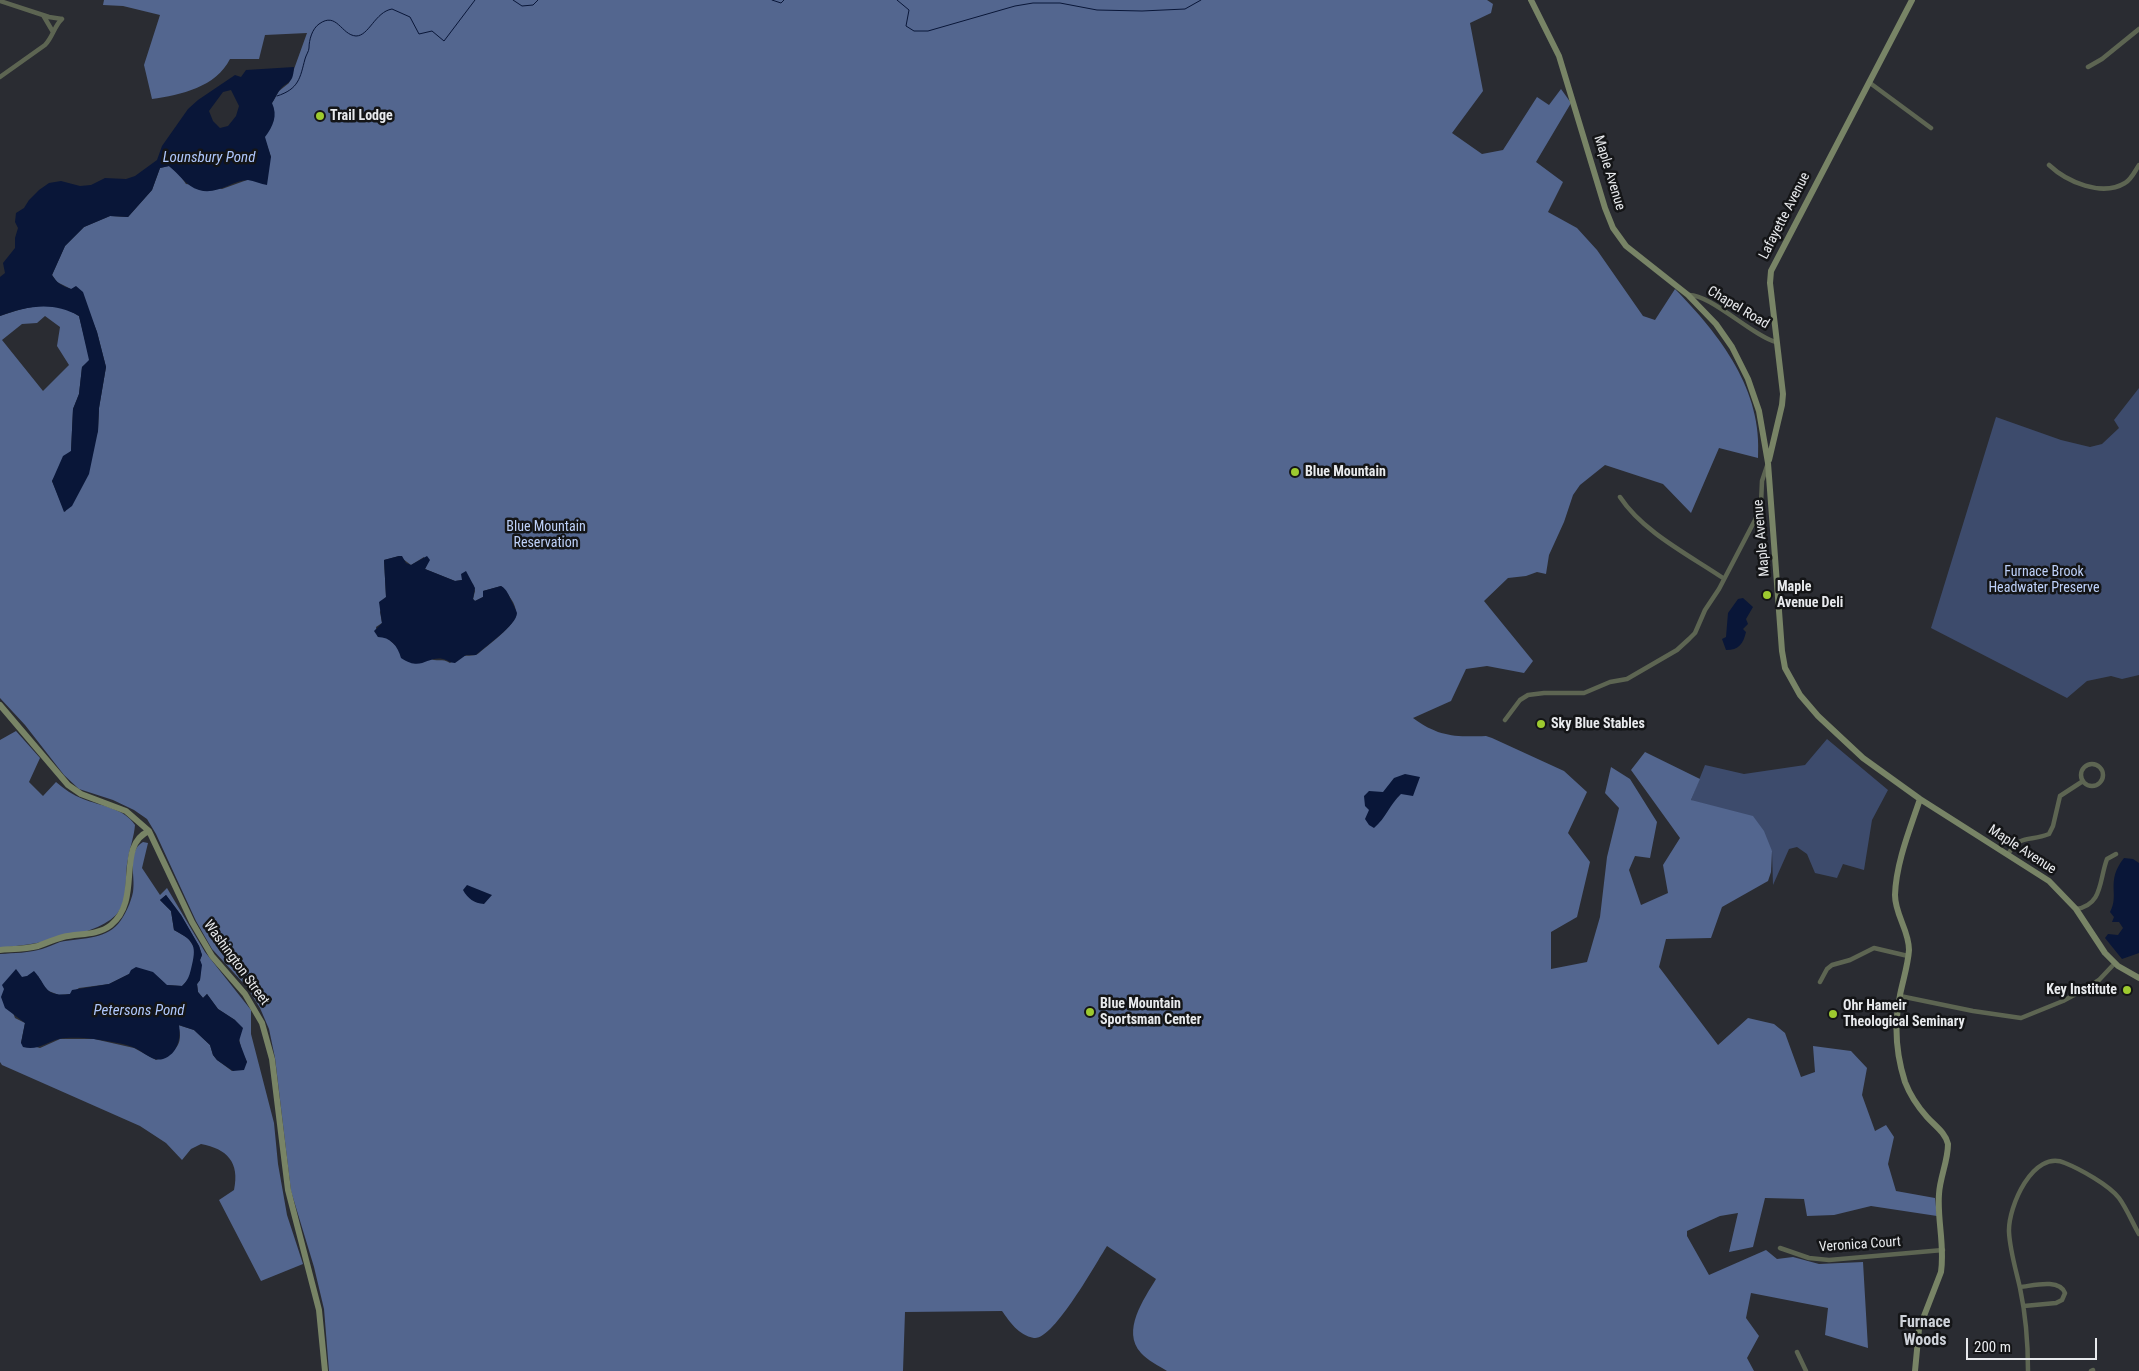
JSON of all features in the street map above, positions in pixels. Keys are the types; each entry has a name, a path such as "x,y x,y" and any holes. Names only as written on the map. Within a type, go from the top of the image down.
{"street":[{"name":"Maple Avenue","path":"1531,0 1559,56 1613,228 1635,254 1688,295 1716,324 1740,361 1756,398 1764,432 1768,463 1782,651 1788,675 1800,695 1863,758 1920,799 2049,881 2076,909 2105,952 2115,963 2139,978"},
{"name":"Lafayette Avenue","path":"1768,463 1782,405 1782,375 1776,342 1770,283 1771,271 1858,101 1870,84 1912,0"},
{"path":"0,1 62,19 53,32 51,39 45,45 0,77"},
{"path":"43,15 53,32"},
{"path":"2088,67 2102,59 2139,29"},
{"path":"1870,84 1931,128"},
{"path":"2049,165 2063,175 2101,190 2113,189 2126,183 2139,165"},
{"name":"Chapel Road","path":"1688,295 1693,295 1711,304 1776,342"},
{"path":"1505,720 1520,700 1528,695 1584,693 1610,682 1632,678 1677,650 1695,633 1748,534 1758,511 1761,504 1762,481 1768,463"},
{"path":"1620,497 1628,509 1646,525 1723,578"},
{"name":"Washington Street","path":"0,705 68,785 80,794 126,811 149,831 192,922 212,956 245,994 266,1033 272,1059 288,1190 317,1297 324,1371"},
{"path":"2008,854 2016,843 2025,838 2049,834 2053,826 2060,796 2066,790 2083,782 2092,786 2099,783 2103,777 2100,767 2093,764 2085,766 2081,772 2083,782"},
{"path":"1915,1371 1918,1337 1940,1272 1943,1250 1939,1192 1948,1144 1946,1137 1916,1103 1906,1084 1896,1047 1900,996 1908,956 1908,933 1900,914 1896,895 1901,862 1920,799"},
{"path":"0,950 36,946 61,938 96,932 110,925 121,913 128,896 133,848 140,836 149,831"},
{"path":"2076,909 2086,906 2094,900 2107,859 2116,854"},
{"path":"1820,982 1832,964 1850,960 1869,949 1874,948 1908,956"},
{"path":"1900,996 1973,1012 2021,1018 2063,1002 2103,977 2115,963"},
{"path":"2028,1371 2028,1332 2009,1232 2010,1222 2024,1184 2034,1169 2042,1164 2056,1160 2079,1169 2114,1193 2139,1234"},
{"name":"Veronica Court","path":"1780,1248 1809,1258 1829,1260 1943,1250"},
{"path":"2020,1287 2052,1284 2061,1288 2065,1293 2062,1300 2056,1303 2024,1306"},
{"path":"1797,1352 1806,1371"}],"green space":[{"name":"Blue Mountain Reservation","path":"104,0 1487,0 1493,4 1491,13 1470,23 1483,91 1452,133 1482,154 1503,150 1537,97 1549,105 1561,89 1571,103 1536,162 1563,182 1548,212 1577,228 1597,250 1643,316 1655,320 1675,289 1708,325 1735,365 1746,387 1758,433 1758,458 1719,448 1691,513 1663,484 1605,465 1580,485 1573,495 1564,522 1549,555 1546,574 1537,572 1526,576 1508,578 1484,601 1533,661 1524,673 1487,666 1466,669 1451,701 1413,718 1439,732 1456,736 1486,736 1492,738 1564,771 1587,792 1568,833 1590,862 1577,917 1551,932 1551,969 1587,962 1600,917 1607,857 1619,808 1605,793 1611,767 1630,779 1657,822 1650,858 1635,856 1629,870 1641,905 1668,893 1663,865 1680,838 1631,770 1645,752 1700,779 1691,800 1753,816 1764,831 1772,851 1771,872 1768,881 1722,907 1711,938 1666,939 1659,967 1718,1045 1748,1018 1774,1024 1785,1033 1801,1077 1815,1072 1813,1046 1851,1051 1867,1068 1862,1095 1875,1131 1886,1125 1894,1137 1888,1164 1896,1191 1935,1198 1937,1216 1871,1206 1834,1215 1807,1216 1804,1199 1765,1198 1753,1247 1729,1252 1738,1213 1720,1216 1687,1231 1687,1236 1709,1275 1766,1250 1777,1259 1793,1257 1819,1264 1863,1262 1868,1348 1825,1335 1828,1308 1751,1293 1746,1318 1759,1336 1747,1358 1754,1371 1167,1371 1141,1353 1135,1344 1133,1335 1136,1315 1156,1279 1107,1246 1063,1315 1042,1336 1034,1338 1023,1334 1002,1311 905,1312 903,1371 329,1371 324,1309 314,1267 291,1191 275,1058 269,1029 260,1008 246,986 212,949 196,921 156,834 147,819 134,810 113,800 79,789 64,775 25,725 0,698 0,316 24,309 49,306 67,310 79,316 90,360 82,367 79,394 73,409 71,451 52,481 65,512 98,431 99,408 106,367 97,332 90,315 71,289 57,282 52,275 65,246 84,227 110,216 128,217 152,190 160,168 169,166 179,174 186,184 222,189 247,180 271,157 264,137 272,103 279,91 289,83 307,33 265,35 259,59 230,59 224,69 207,83 186,92 152,99 144,65 160,15 123,6 103,5","holes":["45,316 60,327 57,346 69,365 43,391 2,340 22,324 37,323","399,556 411,565 424,557 427,564 425,569 455,581 462,580 473,584 475,591 473,599 475,601 483,597 483,591 501,586 515,606 515,619 500,635 477,654 464,656 450,663 414,655 396,646 387,637 378,637 376,627 382,623 380,612 386,597 384,560"]},
{"name":"Furnace Brook Headwater Preserve","path":"2139,388 2139,675 2122,679 2111,676 2087,681 2067,698 1931,628 1996,417 2061,440 2090,447 2102,444 2119,428 2114,420"},
{"path":"16,731 40,758 29,782 43,796 56,782 79,797 118,811 135,825 127,865 124,899 119,911 110,920 98,927 64,938 0,948 0,740"},
{"path":"1827,739 1888,790 1872,820 1864,870 1843,864 1837,878 1815,873 1807,854 1797,847 1789,849 1773,885 1772,851 1691,800 1705,765 1744,774 1805,765"},
{"path":"143,842 148,843 142,868 160,895 167,888 205,952 251,1010 251,1034 274,1123 278,1164 287,1215 303,1264 261,1281 219,1200 234,1190 235,1172 230,1158 218,1149 201,1144 191,1149 182,1160 166,1143 140,1126 2,1065 0,1062 0,954 37,950 60,942 99,936 112,929 123,917 131,900 134,886 133,858 138,846","holes":["166,895 181,915 199,946 202,955 200,960 200,980 197,984 198,992 203,998 207,994 218,1009 235,1020 242,1052 247,1062 232,1071 217,1060 213,1055 210,1045 194,1030 178,1025 180,1038 176,1048 168,1055 156,1060 134,1048 94,1039 60,1039 40,1048 21,1043 25,1023 15,1018 4,989 22,977 38,976 46,990 59,995 70,994 79,988 109,984 129,974 160,979 166,985 182,986 189,979 196,955 194,947 188,938 174,930 171,911 160,900"]}],"water":[{"name":"Lounsbury Pond","path":"294,67 291,80 279,91 272,103 275,117 265,137 271,157 267,185 248,180 236,182 212,191 205,191 190,186 169,166 160,168 152,190 128,217 110,216 84,227 65,246 52,275 62,285 71,289 76,286 83,292 97,332 106,367 99,408 98,431 89,474 72,506 64,512 52,481 63,456 71,451 73,409 79,394 82,367 89,360 79,316 69,311 59,308 40,307 0,316 0,277 5,273 3,263 15,248 18,228 15,222 16,213 24,208 39,190 49,183 61,181 80,186 91,185 105,178 126,179 135,176 157,160 162,146 188,109 235,75 241,77 246,70","holes":["231,90 239,106 236,116 228,126 220,128 213,121 209,111 223,92"]},
{"path":"402,556 406,563 411,565 427,556 430,560 425,569 455,581 462,580 461,574 466,571 475,588 473,599 475,601 483,597 483,591 501,586 508,593 516,609 516,618 512,624 476,655 466,655 455,663 443,659 419,664 408,662 401,658 398,650 390,640 378,637 374,631 382,623 379,602 386,597 384,560"},
{"path":"1743,598 1753,607 1746,619 1748,624 1743,629 1746,632 1745,636 1742,643 1737,647 1726,650 1722,639 1726,637 1728,613 1738,599"},
{"path":"1405,774 1420,777 1413,796 1401,794 1374,828 1369,825 1365,819 1369,810 1365,806 1364,796 1369,791 1383,792 1394,778"},
{"path":"2124,858 2133,859 2139,863 2139,953 2122,959 2105,938 2108,934 2118,935 2123,928 2119,922 2112,922 2114,917 2110,912 2114,899 2115,874"},
{"path":"467,885 492,895 484,904 474,902 463,890"},
{"name":"Petersons Pond","path":"166,895 181,915 199,946 202,955 200,960 202,965 200,980 197,984 198,992 203,998 207,994 218,1009 235,1020 243,1028 239,1041 247,1062 244,1070 233,1071 217,1060 213,1055 210,1045 194,1030 179,1025 179,1035 175,1049 168,1057 159,1060 126,1045 90,1039 63,1038 38,1047 23,1047 21,1043 25,1023 5,1008 1,997 4,989 2,985 16,969 22,977 34,971 48,990 62,995 70,994 72,990 109,984 129,974 136,967 153,972 167,985 182,986 184,984 190,972 194,949 190,941 174,930 171,911 160,900"}],"waterway":[{"path":"277,96 290,90 297,82 309,50 310,38 317,26 325,21 335,22 346,32 356,36 365,32 381,14 392,9 410,17 419,34 432,31 444,41 475,0"},
{"path":"513,0 522,6 533,5 538,0"},
{"path":"772,0 781,3 784,0"},
{"path":"897,0 909,10 906,26 914,31 928,31 1015,6 1033,3 1060,3 1097,10 1142,11 1185,9 1201,0"}],"place":[{"name":"Trail Lodge","path":"320,116"},
{"name":"Blue Mountain","path":"1295,472"},
{"name":"Maple Avenue Deli","path":"1767,595"},
{"name":"Sky Blue Stables","path":"1541,724"},
{"name":"Key Institute","path":"2127,990"},
{"name":"Blue Mountain Sportsman Center","path":"1090,1012"},
{"name":"Ohr Hameir Theological Seminary","path":"1833,1014"}],"district":[{"name":"Furnace Woods","path":"1925,1332"}]}
